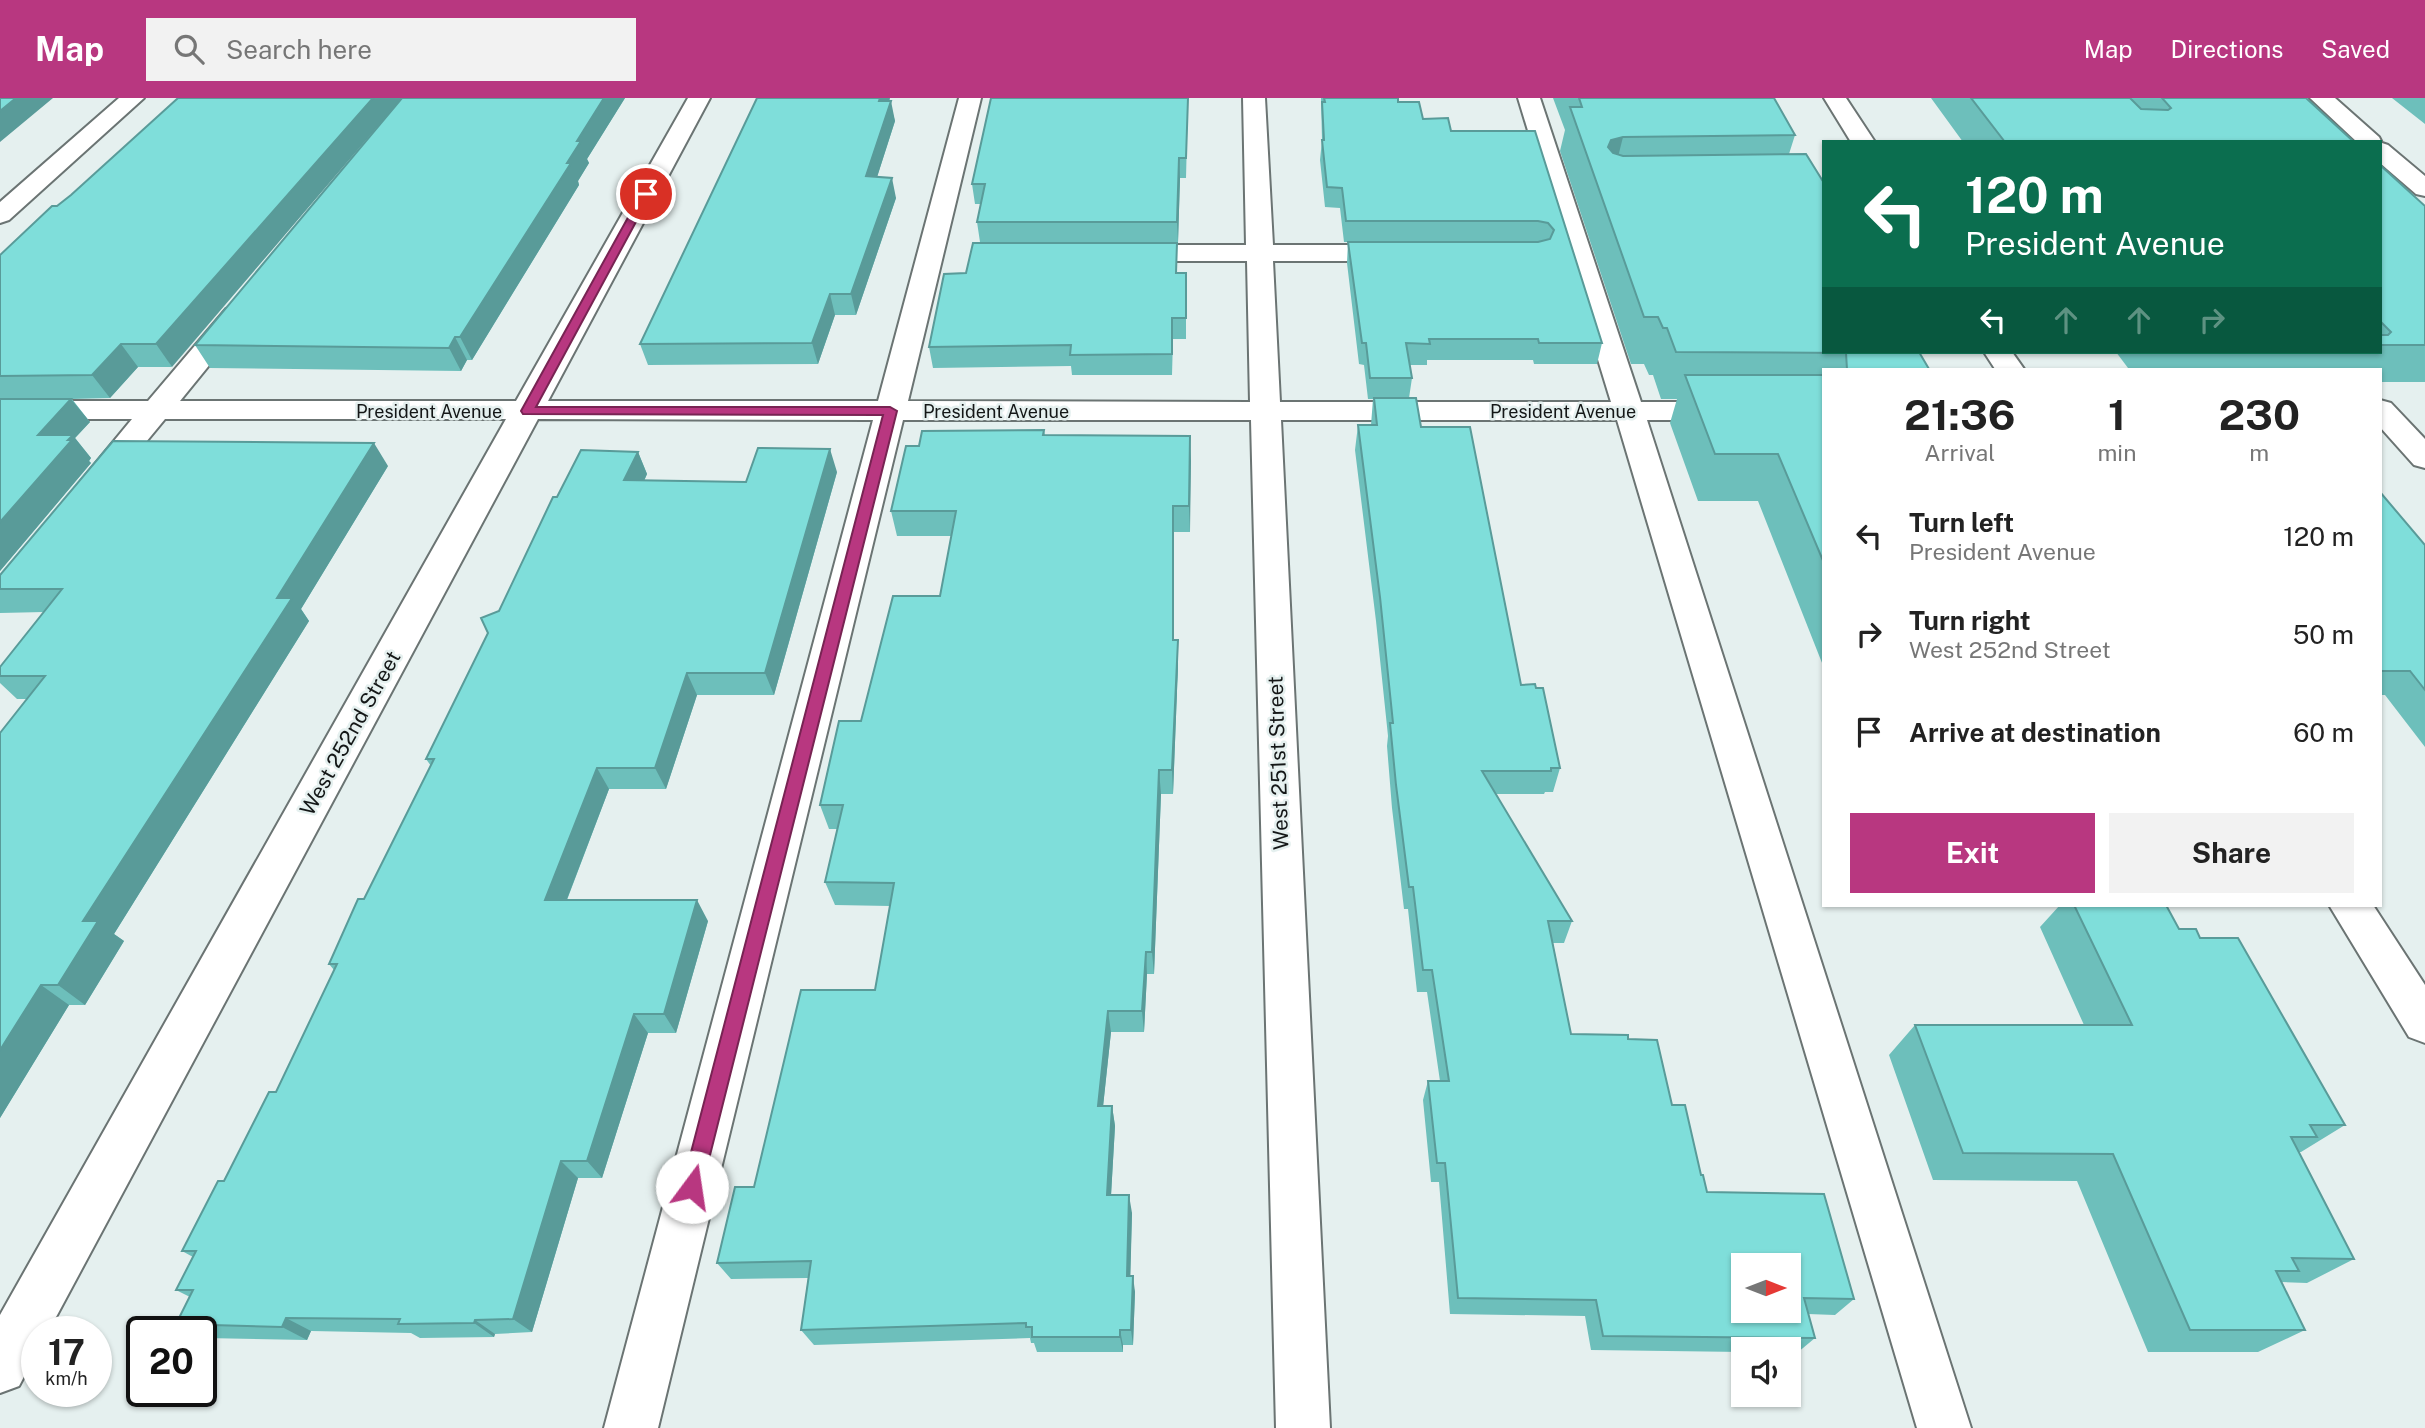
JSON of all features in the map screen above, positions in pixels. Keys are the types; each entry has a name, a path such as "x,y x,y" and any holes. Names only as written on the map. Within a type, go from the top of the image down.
{"street":[{"path":"0,215 133,98"},
{"name":"West 252nd Street","path":"0,1367 699,98"},
{"path":"631,1428 971,98"},
{"name":"West 251st Street","path":"1254,98 1303,1428"},
{"path":"1529,98 1629,411 1944,1428"},
{"path":"1835,98 1862,140"},
{"path":"2321,98 2369,140"},
{"path":"2382,152 2425,189"},
{"path":"1096,253 1424,253"},
{"path":"78,505 251,296"},
{"name":"President Avenue","path":"0,410 1822,411"},
{"path":"2382,411 2421,450"},
{"path":"2382,441 2421,450"},
{"path":"2351,907 2425,1023"}],"building":[{"path":"0,98 16,98 0,111"},
{"path":"178,98 373,98 156,344 121,344 92,375 0,376 0,255 52,206 57,206 71,195"},
{"path":"402,98 604,98 577,141 581,141 567,163 571,163 460,337 455,337 449,348 195,345"},
{"path":"757,98 880,98 879,101 891,101 866,176 892,178 851,294 830,294 812,343 640,344"},
{"path":"991,98 1188,98 1186,158 1179,158 1177,222 977,222 985,184 972,184"},
{"path":"1324,98 1398,98 1398,102 1419,102 1423,119 1448,118 1451,131 1535,131 1602,343 1539,343 1538,339 1429,339 1430,344 1406,343 1412,378 1370,378 1366,343 1362,343 1348,242 1538,242 1550,239 1554,230 1548,223 1538,221 1346,221 1342,188 1327,187 1322,140"},
{"path":"1579,98 1774,98 1795,135 1623,137 1611,140 1608,147 1613,153 1623,156 1806,154 1822,180 1822,353 1676,352 1667,328 1663,328 1658,317 1644,317 1570,107 1582,107"},
{"path":"1971,98 2130,98 2141,109 2168,110 2171,108 2162,98 2306,98 2352,140 2003,140"},
{"path":"2382,167 2425,206 2425,345 2382,345 2382,335 2391,332 2382,323"},
{"path":"973,243 1177,243 1176,273 1186,273 1186,318 1172,318 1172,354 1070,355 1071,345 929,347 944,274 966,273"},
{"path":"1846,354 1920,354 1928,368 1847,368"},
{"path":"1685,375 1822,375 1822,558 1778,454 1715,454"},
{"path":"1374,398 1416,398 1421,427 1470,427 1521,685 1535,684 1536,688 1543,688 1560,768 1551,768 1551,771 1482,771 1572,921 1548,921 1571,1034 1628,1035 1628,1039 1657,1040 1672,1105 1685,1105 1707,1192 1824,1194 1854,1299 1804,1298 1815,1338 1603,1336 1596,1300 1458,1298 1445,1163 1437,1163 1428,1081 1449,1081 1432,970 1423,970 1413,887 1409,887 1396,785 1390,723 1393,723 1380,597 1358,425 1377,425"},
{"path":"0,399 71,399 38,435 73,435 68,440 72,440 0,522"},
{"path":"1044,430 1043,435 1190,436 1189,506 1173,506 1173,640 1178,640 1172,770 1159,770 1152,952 1146,952 1142,1011 1108,1011 1098,1106 1112,1106 1107,1195 1129,1195 1127,1276 1133,1276 1131,1330 1120,1330 1120,1337 1032,1337 1032,1327 1026,1327 1026,1323 801,1330 811,1261 717,1263 735,1187 754,1187 801,990 875,990 894,883 825,882 843,805 820,805 839,721 861,721 893,596 940,596 956,511 891,511 906,446 919,446 922,431"},
{"path":"113,441 374,443 277,598 292,598 83,921 98,921 58,985 41,985 0,1050 0,733 45,676 0,676 0,667 62,589 0,589 0,575"},
{"path":"758,448 830,449 765,673 687,673 655,768 597,768 545,900 697,900 664,1014 634,1014 587,1161 561,1161 513,1319 475,1320 474,1323 398,1324 400,1319 286,1318 282,1327 217,1325 217,1316 180,1316 193,1290 176,1290 196,1251 182,1251 218,1181 224,1181 269,1092 276,1092 337,964 329,964 358,899 364,899 434,759 426,759 488,633 481,618 499,611 553,497 557,497 581,450 638,452 624,480 746,482"},
{"path":"2382,494 2425,545 2425,690 2410,671 2382,671"},
{"path":"2075,907 2167,907 2179,929 2196,929 2200,938 2238,938 2345,1125 2310,1125 2317,1137 2291,1137 2354,1259 2292,1258 2299,1271 2276,1271 2305,1330 2190,1330 2113,1154 1963,1153 1915,1025 2132,1025"}],"route":[{"path":"646,194 527,411 890,411 692,1187"}]}
